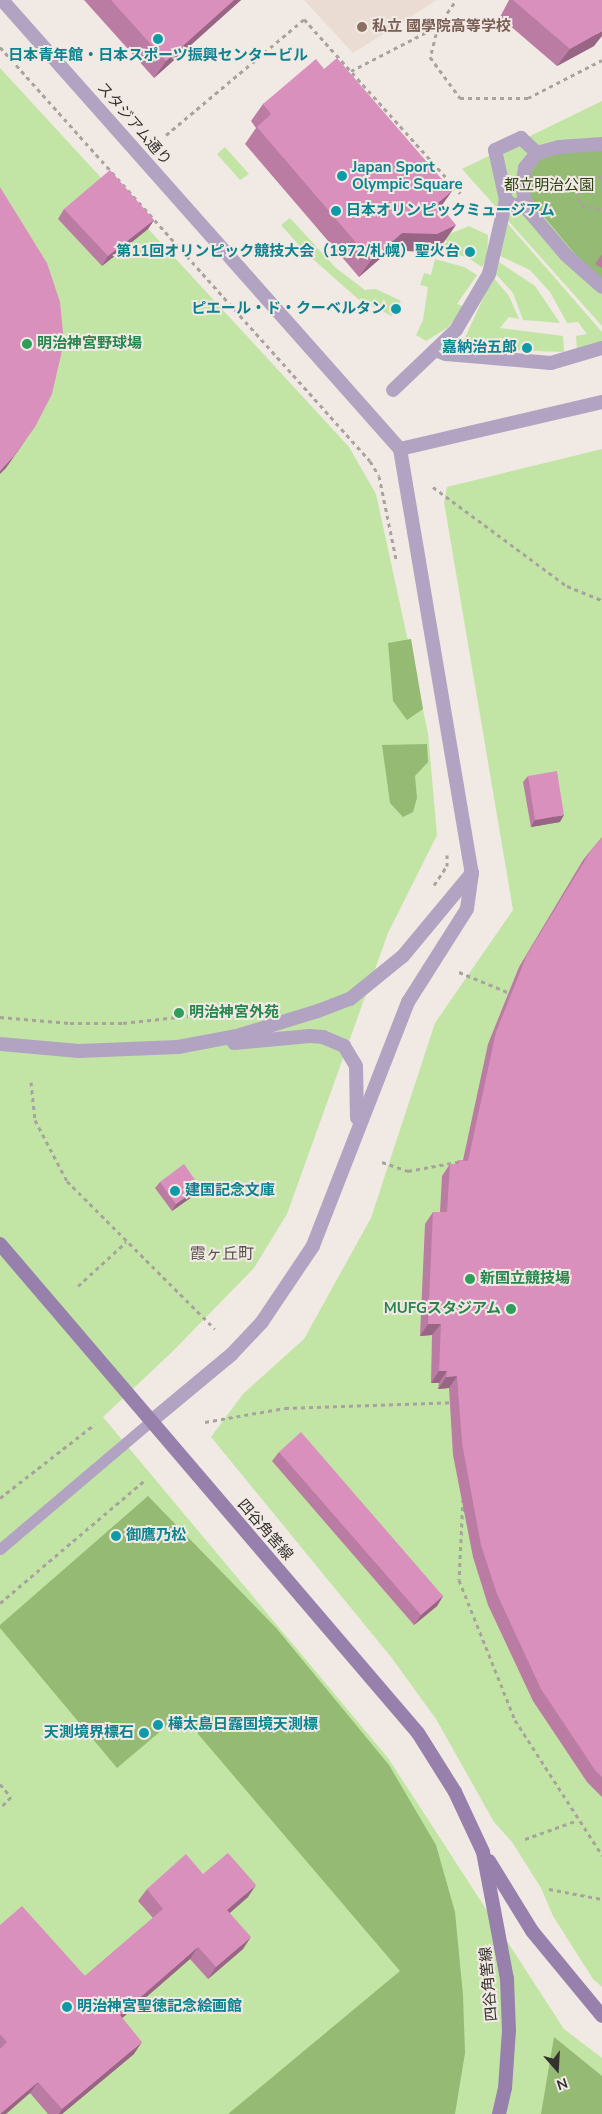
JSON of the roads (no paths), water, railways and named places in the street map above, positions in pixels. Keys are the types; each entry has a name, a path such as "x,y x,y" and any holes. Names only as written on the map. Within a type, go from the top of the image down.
{"main road":[{"name":"四谷角筈線","path":"0,1244 150,1422 418,1733 455,1792 484,1852 532,1931 602,2016"},
{"name":"四谷角筈線","path":"484,1852 508,1979 509,2030 505,2088 499,2114"}],"street":[{"name":"スタジアム通り","path":"2,0 400,450"},
{"path":"393,390 456,330 489,274 506,200 495,150 520,138 537,153"},
{"path":"602,144 559,148 537,153 525,168 522,188 527,209 566,255 602,287"},
{"path":"506,200 514,206 526,202"},
{"path":"435,350 446,354 551,363 602,348"},
{"path":"150,1422 232,1354 262,1322 291,1282 317,1237 408,1002 467,910 472,873 400,450 602,402"},
{"path":"178,1047 270,1027 350,999 403,956 472,873"},
{"path":"0,1044 79,1051 178,1047 310,1036 334,1041 347,1050 356,1066 357,1132"}],"lane":[{"path":"0,1549 150,1422"}],"place":[{"name":"私立 國學院高等学校","path":"362,27"},
{"name":"日本青年館・日本スポーツ振興センタービル","path":"158,39"},
{"name":"Japan Sport Olympic Square","path":"342,176"},
{"name":"日本オリンピックミュージアム","path":"336,211"},
{"name":"第11回オリンピック競技大会（1972/札幌）聖火台","path":"470,252"},
{"name":"ピエール・ド・クーベルタン","path":"396,309"},
{"name":"明治神宮野球場","path":"27,344"},
{"name":"嘉納治五郎","path":"527,348"},
{"name":"明治神宮外苑","path":"179,1013"},
{"name":"建国記念文庫","path":"175,1191"},
{"name":"新国立競技場","path":"470,1279"},
{"name":"MUFGスタジアム","path":"511,1309"},
{"name":"御鷹乃松","path":"116,1536"},
{"name":"樺太島日露国境天測標","path":"158,1725"},
{"name":"天測境界標石","path":"144,1733"},
{"name":"明治神宮聖徳記念絵画館","path":"67,2007"}],"district":[{"name":"霞ヶ丘町","path":"222,1254"}],"park label":[{"name":"都立明治公園","path":"549,186"}]}
